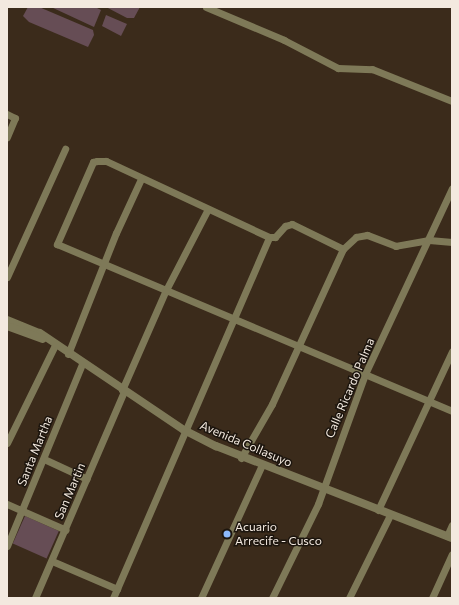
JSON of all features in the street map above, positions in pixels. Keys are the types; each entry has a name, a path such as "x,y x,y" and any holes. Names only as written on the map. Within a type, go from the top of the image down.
{"street":[{"path":"206,7 284,40 338,68 372,69 452,101"},
{"path":"7,114 15,118 7,137"},
{"path":"7,276 65,149"},
{"path":"343,249 292,224 284,226 275,238 269,237 141,179 106,161 94,162 58,239 59,246 452,411"},
{"path":"68,354 105,265 116,233 141,179"},
{"name":"Calle Ricardo Palma","path":"272,598 322,490 365,374 452,188"},
{"name":"San Martin","path":"35,598 66,530 166,290 208,209"},
{"path":"241,458 272,404 343,249 361,236 396,246 429,240 452,242"},
{"path":"112,598 184,430 235,319 269,237"},
{"name":"Avenida Collasuyo","path":"7,320 40,333 82,364 184,430 241,458 262,465 322,490 450,537"},
{"name":"Avenida Collasuyo","path":"7,326 52,342"},
{"path":"7,443 52,342"},
{"path":"378,510 452,351"},
{"name":"Santa Martha","path":"7,546 23,511 82,364"},
{"path":"44,459 87,479"},
{"path":"202,598 262,465"},
{"path":"7,504 66,530"},
{"path":"349,598 390,515"},
{"path":"450,537 452,525"},
{"path":"432,598 452,554"},
{"path":"52,561 117,589"}],"shaded area":[{"path":"28,7 39,7 93,30 94,35 88,47 29,22 23,16"},
{"path":"51,7 95,7 101,10 94,27"},
{"path":"106,7 140,7 134,18 127,18"},
{"path":"106,15 127,24 121,36 102,26"},
{"path":"25,516 59,531 47,558 13,543"}],"place":[{"name":"Acuario Arrecife - Cusco","path":"227,534"}]}
